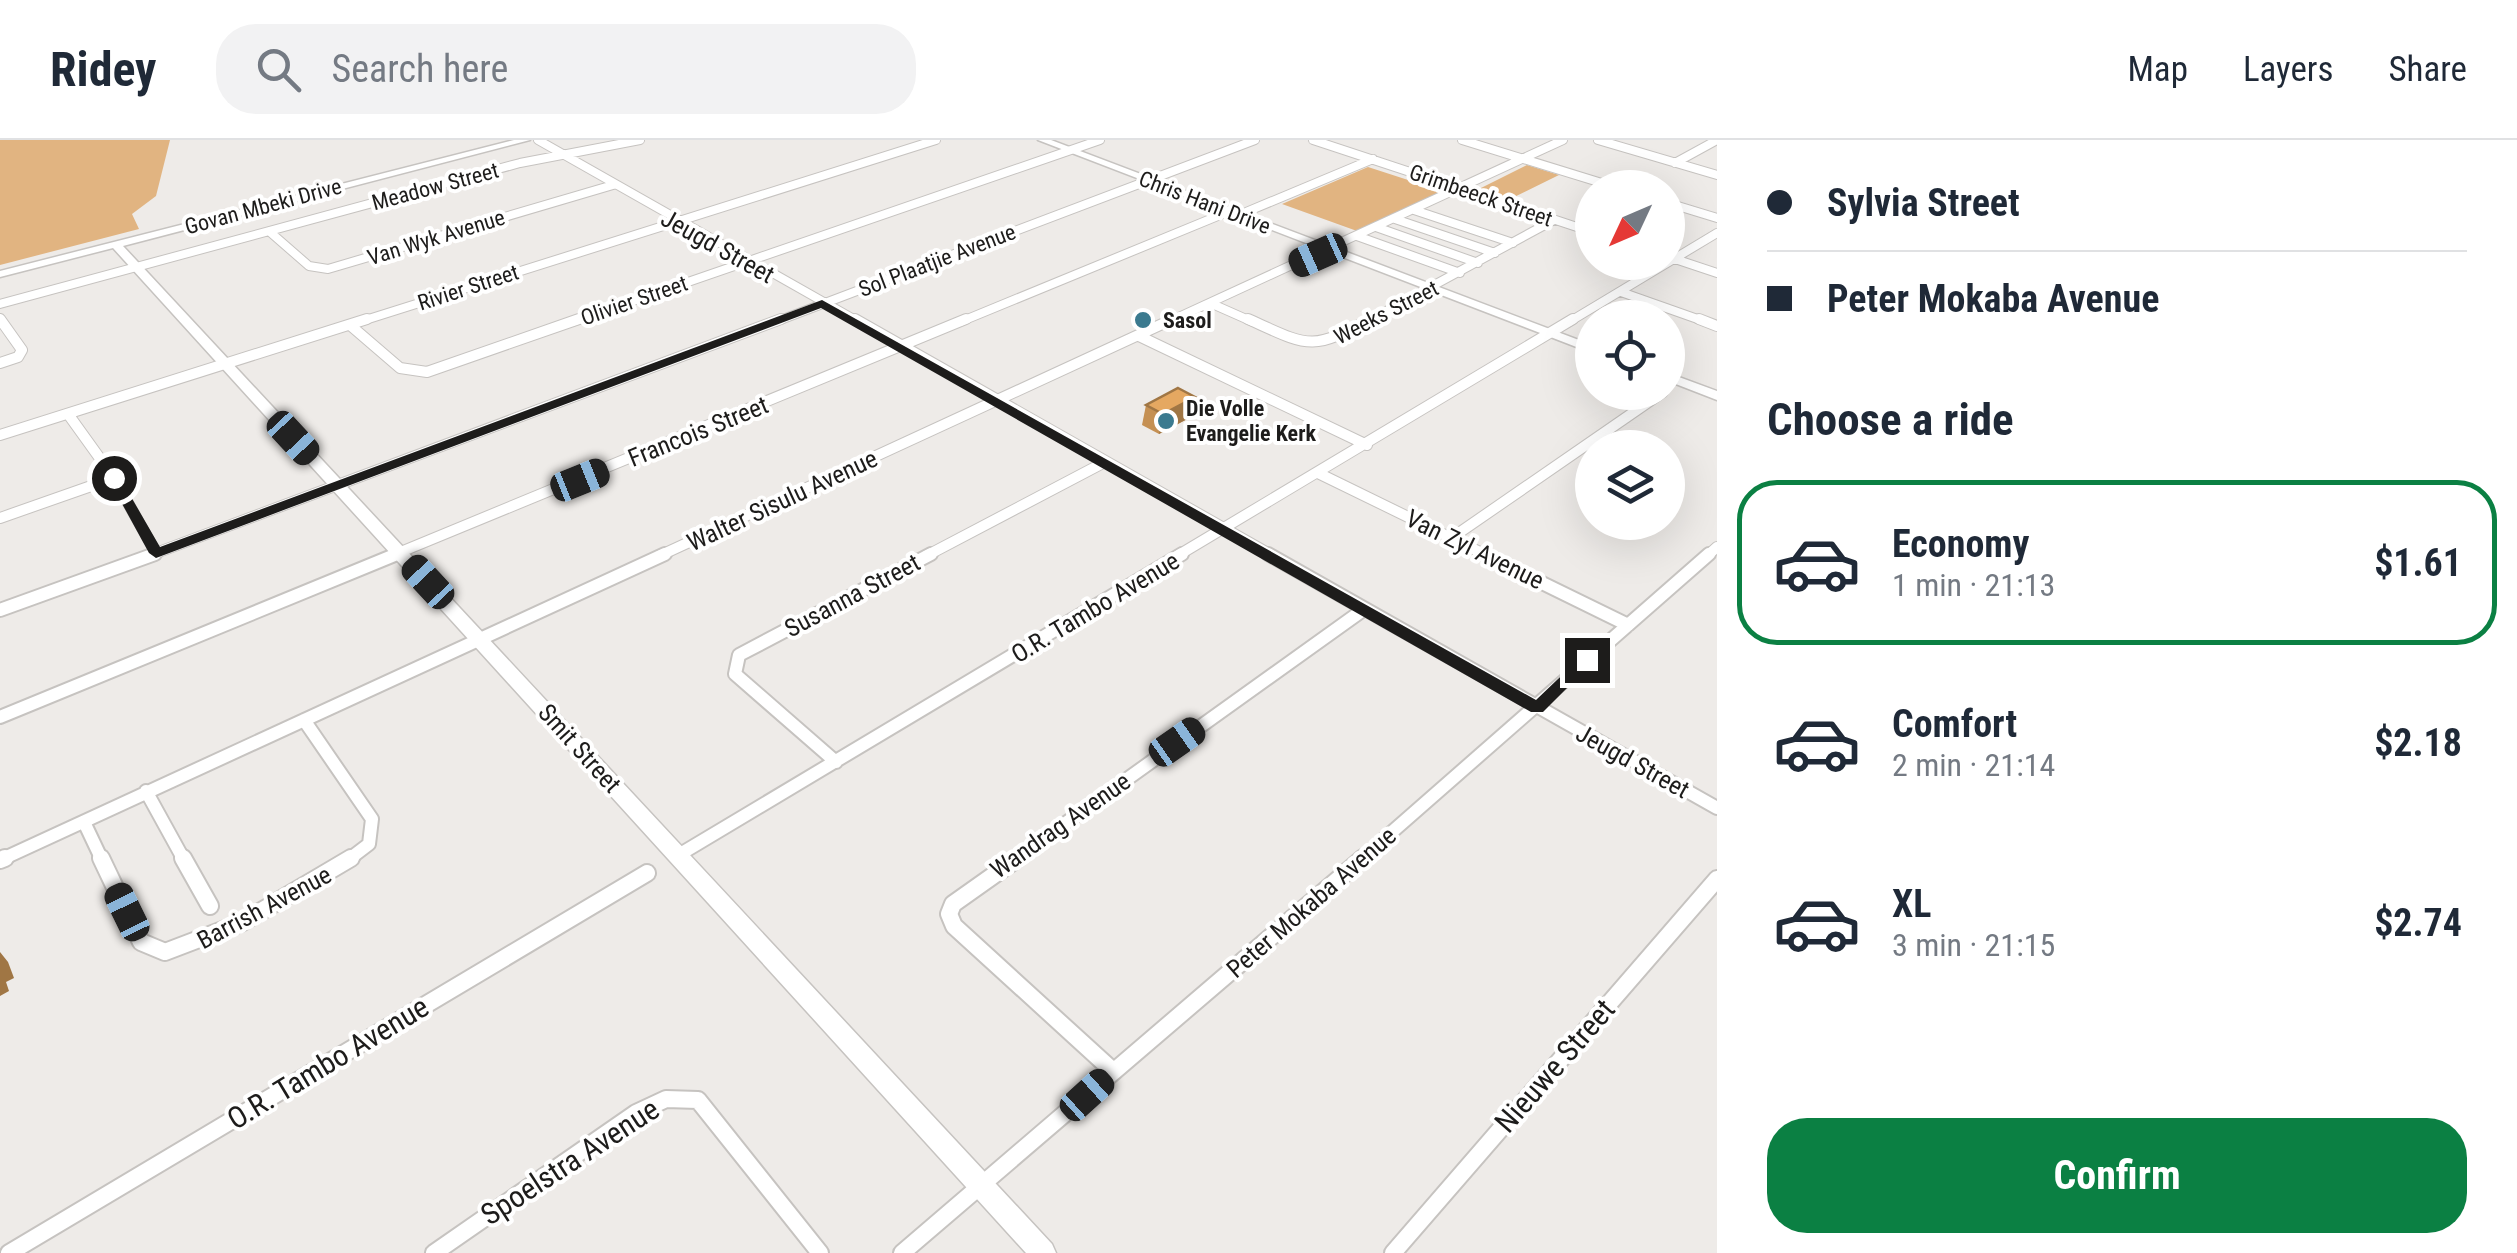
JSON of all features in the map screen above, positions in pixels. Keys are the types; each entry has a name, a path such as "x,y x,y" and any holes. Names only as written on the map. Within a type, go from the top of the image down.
{"street":[{"name":"Govan Mbeki Drive","path":"0,274 526,140"},
{"name":"Jeugd Street","path":"538,140 674,221 1717,808"},
{"name":"Meadow Street","path":"0,304 556,154 640,140"},
{"name":"Rivier Street","path":"0,435 936,140"},
{"name":"Chris Hani Drive","path":"1043,140 1575,342"},
{"name":"Olivier Street","path":"350,326 400,368 420,374 1100,140"},
{"name":"Sol Plaatjie Avenue","path":"0,610 339,487 1255,140"},
{"name":"Grimbeeck Street","path":"1313,140 1575,227"},
{"path":"1462,140 1575,174"},
{"name":"Walter Sisulu Avenue","path":"0,860 1564,140"},
{"path":"1598,140 1717,175"},
{"path":"1675,163 1717,140"},
{"name":"Francois Street","path":"0,717 902,347 1373,159"},
{"name":"Van Wyk Avenue","path":"270,232 309,266 328,269 612,185"},
{"path":"1685,208 1717,218"},
{"path":"1414,210 1512,244"},
{"path":"1394,219 1495,253"},
{"name":"Weeks Street","path":"1210,304 1299,342 1319,345 1433,288 1554,220"},
{"path":"1376,228 1478,263"},
{"name":"O.R. Tambo Avenue","path":"1685,250 1717,233"},
{"path":"1357,236 1460,273"},
{"name":"Smit Street","path":"115,244 1043,1253"},
{"path":"1685,263 1717,273"},
{"name":"O.R. Tambo Avenue","path":"678,856 1639,280"},
{"path":"1621,292 1717,326"},
{"path":"0,319 22,350 18,357 0,364"},
{"path":"1139,336 1367,445"},
{"path":"1685,389 1717,396"},
{"path":"1453,537 1633,410"},
{"path":"68,414 114,478 156,553"},
{"name":"Susanna Street","path":"836,762 735,674 733,664 739,656 1102,463"},
{"name":"Van Zyl Avenue","path":"1320,474 1628,625"},
{"path":"0,518 114,478"},
{"name":"Peter Mokaba Avenue","path":"902,1253 1537,708 1717,547"},
{"name":"Wandrag Avenue","path":"1113,1071 954,926 949,914 953,904 1364,610"},
{"name":"Barrish Avenue","path":"84,822 142,942 153,951 168,952 196,943 342,864 369,844 372,818 304,720"},
{"path":"146,791 210,906"},
{"name":"O.R. Tambo Avenue","path":"9,1253 646,873"},
{"name":"Nieuwe Street","path":"1393,1253 1717,879"},
{"name":"Spoelstra Avenue","path":"434,1253 636,1113 661,1099 680,1096 698,1100 820,1253"}],"shaded area":[{"path":"0,140 170,140 156,196 132,214 139,229 0,265"},
{"path":"1527,165 1559,175 1504,202 1473,192"},
{"path":"1368,167 1442,191 1357,231 1282,204"}],"building":[{"path":"1178,388 1195,397 1163,414 1146,405"}],"place":[{"name":"Sasol","path":"1143,320"},
{"name":"Die Volle Evangelie Kerk","path":"1166,421"}],"route":[{"path":"114,478 156,553 822,304 1537,708 1587,660"}]}
